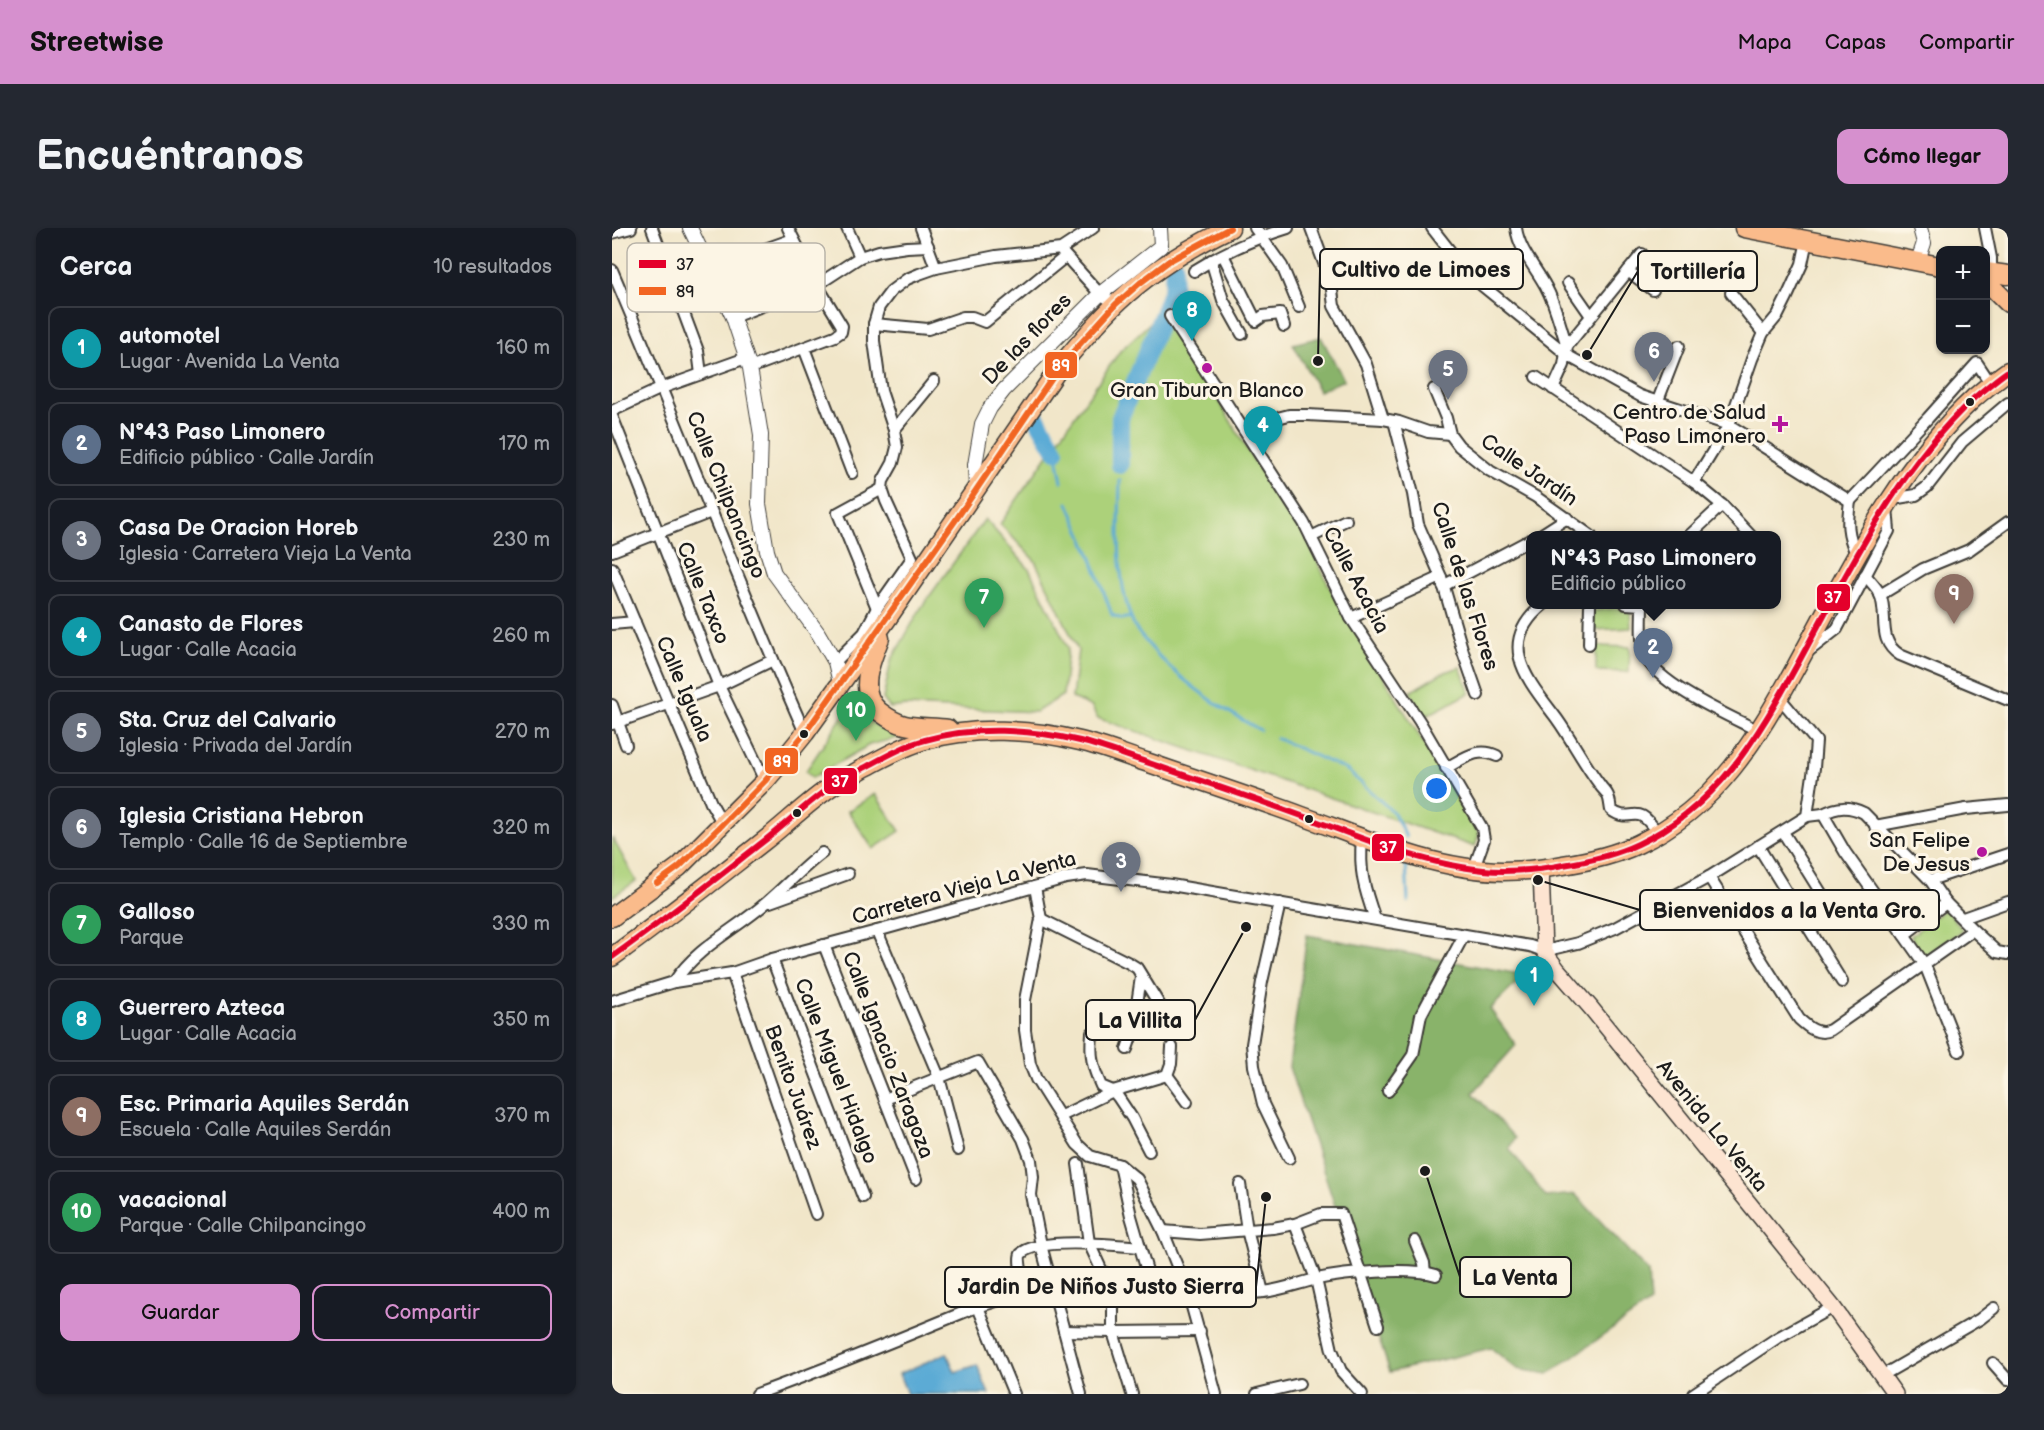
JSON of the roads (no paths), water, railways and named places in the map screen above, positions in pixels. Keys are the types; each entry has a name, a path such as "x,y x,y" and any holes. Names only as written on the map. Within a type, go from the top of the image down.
{"highway":[{"path":"612,917 679,867 765,782 805,733 882,614 976,490 1061,365 1116,304 1140,283 1169,261 1230,228"},
{"path":"1748,228 1936,265"},
{"path":"1992,275 2008,303"},
{"path":"882,614 867,681 868,694 874,707 888,718 904,725 960,731 1037,733 1082,741 1429,860 1503,871 1541,869 1579,863 1611,854 1657,833 1704,800 1726,778 1779,698 1856,554 1923,455 1955,416 2000,377 2008,353"},
{"path":"612,957 832,786 921,740 960,731"}],"main road":[{"path":"1541,869 1544,951"},
{"name":"Avenida La Venta","path":"1544,951 1833,1307 1895,1394"}],"street":[{"path":"612,233 631,228"},
{"path":"652,228 658,243"},
{"path":"690,228 697,243"},
{"path":"788,228 795,243"},
{"path":"847,228 860,257"},
{"path":"921,228 936,268"},
{"path":"874,324 928,329 963,317 972,317 985,322 1093,228"},
{"name":"De las flores","path":"976,490 975,465 982,424 990,408 1004,390 1100,294 1161,246 1160,228"},
{"path":"1194,271 1258,232 1288,228"},
{"name":"Calle de las Flores","path":"1311,228 1331,282 1334,306 1366,364 1388,420 1413,494 1418,524 1442,581 1478,695"},
{"path":"1432,228 1468,274 1566,350 1640,396 1730,425 1850,501"},
{"path":"1516,228 1518,240 1552,301 1566,350 1564,365 1553,389"},
{"path":"1918,261 1924,243 1920,228"},
{"path":"1985,228 1992,275"},
{"path":"1258,232 1282,266 1299,307"},
{"path":"782,243 793,239"},
{"path":"1694,482 1730,425 1738,397 1763,333 1778,315 1787,297 1802,264 1807,240"},
{"path":"825,280 860,257 888,250 928,246"},
{"path":"834,662 882,614 912,558 882,489 897,447 881,391 874,341 874,324 879,306 891,291 907,279 936,268 996,256 1063,253"},
{"path":"1063,253 1100,294 1116,304"},
{"path":"1566,350 1642,254"},
{"path":"1223,255 1256,321 1263,316 1280,314 1284,326"},
{"path":"1211,260 1223,300 1242,334"},
{"name":"Calle Chilpancingo","path":"612,270 627,305"},
{"path":"1628,272 1653,290"},
{"path":"1568,283 1591,316"},
{"path":"1731,293 1763,333"},
{"path":"612,413 662,388 701,374 804,348 835,336 841,332 842,326 825,298"},
{"name":"Calle Chilpancingo","path":"630,312 772,660 805,733"},
{"path":"683,312 698,351 701,374"},
{"path":"731,312 748,363 761,435 759,504 767,551 774,573 818,633 834,662 840,682"},
{"path":"733,316 744,312"},
{"name":"Calle Acacia","path":"1170,316 1311,537 1351,618 1420,722 1482,828 1484,840 1474,868"},
{"path":"1657,403 1679,346"},
{"path":"804,348 852,473"},
{"path":"1856,554 1846,524 1850,501 1977,363 2000,377"},
{"path":"1536,378 1694,482 1722,505 1746,531"},
{"path":"894,430 934,381"},
{"path":"1245,431 1262,422 1289,415 1388,420 1428,432 1450,434 1434,389"},
{"path":"1802,656 1837,629 1889,531 1890,503 1916,495 1927,487 1962,442 2008,403"},
{"name":"Calle Taxco","path":"612,413 719,686 765,782"},
{"name":"Calle Jardín","path":"1450,434 1459,446 1490,471 1536,497 1584,531"},
{"path":"882,489 838,513 882,614"},
{"path":"1694,531 1722,505"},
{"path":"612,551 711,512"},
{"path":"1547,531 1567,518"},
{"path":"1311,537 1346,520"},
{"path":"1880,595 1923,569 1968,550 2008,522"},
{"path":"1351,618 1442,581 1526,542"},
{"name":"Calle Iguala","path":"612,568 711,802 723,824"},
{"path":"1865,575 1880,595 1886,639 1890,649 2008,700"},
{"path":"1539,609 1519,633 1518,657 1530,685 1576,746 1599,785 1608,795 1611,810 1626,815 1638,813 1646,818 1657,833"},
{"path":"1589,644 1590,609"},
{"path":"1642,609 1645,655 1653,669 1690,695 1759,731"},
{"path":"612,624 635,622"},
{"path":"615,723 719,686 772,660"},
{"path":"1779,698 1816,741 1807,816"},
{"path":"612,705 615,723 626,745"},
{"path":"1446,768 1473,754 1482,752 1497,756"},
{"path":"1875,826 1965,809 2008,805"},
{"path":"1544,951 1578,943 1615,928 1709,877 1807,816 1823,814 1833,808 1854,809 1864,813 1930,880 1946,903 1973,930 1997,952 2008,954"},
{"path":"1823,814 1845,852 1925,965 1959,1051"},
{"path":"1783,832 1836,917"},
{"path":"1362,838 1360,862 1364,887 1376,919"},
{"path":"1758,846 1842,982"},
{"path":"674,982 682,970 714,940 765,905 822,853"},
{"path":"1930,880 2008,854"},
{"path":"765,905 848,874"},
{"name":"Carretera Vieja La Venta","path":"612,1001 674,982 732,973 772,959 877,932 1066,878 1087,875 1171,885 1280,903 1530,946 1544,951"},
{"path":"1709,877 1799,1019 1820,1033 1830,1030 1973,930"},
{"path":"1035,887 1041,919 1024,1000 1025,1030 1030,1064 1036,1079 1077,1144 1090,1156 1120,1165 1137,1179 1163,1231 1189,1296 1216,1394"},
{"path":"1963,918 2008,902"},
{"path":"1280,903 1262,982 1252,1044 1254,1066 1263,1104 1289,1158"},
{"path":"1904,935 1946,903"},
{"path":"1041,919 1123,958 1137,968 1162,1009"},
{"path":"877,932 939,1077 958,1150"},
{"path":"1388,1091 1413,1055 1421,1016 1464,935"},
{"name":"Calle Ignacio Zaragoza","path":"824,945 916,1179"},
{"name":"Calle Miguel Hidalgo","path":"772,959 863,1197"},
{"name":"Benito Juárez","path":"732,973 816,1214"},
{"path":"1127,1049 1133,1030 1141,977"},
{"path":"1133,1030 1092,1033 1090,1049 1092,1068 1101,1086 1113,1091 1132,1118 1149,1150"},
{"path":"1167,1075 1171,1064 1172,1047"},
{"path":"885,1099 978,1062 1023,1139 1031,1160 1033,1178 1031,1195 1041,1245 1081,1394"},
{"path":"1061,1116 1113,1091 1167,1075"},
{"path":"1167,1075 1187,1102"},
{"path":"1078,1164 1089,1243 1113,1295 1113,1332 1132,1394"},
{"path":"1120,1165 1131,1216 1147,1271"},
{"path":"1240,1184 1246,1230 1263,1292"},
{"path":"1163,1231 1200,1234 1273,1228 1295,1224 1321,1214 1341,1214 1378,1326"},
{"path":"1295,1224 1316,1279 1332,1350 1341,1371 1362,1394"},
{"path":"1189,1296 1263,1292 1316,1279 1361,1273 1430,1274 1414,1241"},
{"path":"757,1394 1017,1293 1023,1286 1019,1257 1022,1253 1041,1245 1089,1243 1140,1247"},
{"path":"978,1307 1014,1394"},
{"path":"1693,1394 1777,1338 1833,1307"},
{"path":"1883,1375 1980,1319 1994,1308"},
{"path":"1064,1330 1200,1331"},
{"path":"1993,1363 2008,1380"},
{"path":"1257,1394 1299,1384"}],"water":[{"path":"947,1353 955,1372 977,1365 989,1394 907,1394 899,1374"}],"waterway":[{"path":"1120,465 1120,418 1173,287 1174,264"},
{"path":"1040,399 1032,410 1056,451"},
{"path":"1056,451 1062,482"},
{"path":"1120,480 1121,572 1128,608 1135,628 1160,657 1186,681 1229,712 1260,730"},
{"path":"1068,503 1091,556 1112,615 1122,619 1131,617"},
{"path":"1276,738 1347,770 1394,813 1406,837"},
{"path":"1406,863 1408,902"}],"place":[{"name":"Guerrero Azteca","path":"1192,341"},
{"name":"Tortillería","path":"1587,355"},
{"name":"Cultivo de Limoes","path":"1318,361"},
{"name":"Gran Tiburon Blanco","path":"1207,368"},
{"name":"Iglesia Cristiana Hebron","path":"1654,382"},
{"name":"Sta. Cruz del Calvario","path":"1448,400"},
{"name":"Centro de Salud Paso Limonero","path":"1780,424"},
{"name":"Canasto de Flores","path":"1263,456"},
{"name":"Esc. Primaria Aquiles Serdán","path":"1954,624"},
{"name":"Galloso","path":"984,628"},
{"name":"N°43 Paso Limonero","path":"1653,678"},
{"name":"vacacional","path":"856,741"},
{"name":"San Felipe De Jesus","path":"1982,852"},
{"name":"Bienvenidos a la Venta Gro.","path":"1538,880"},
{"name":"Casa De Oracion Horeb","path":"1121,892"},
{"name":"La Villita","path":"1246,927"},
{"name":"automotel","path":"1534,1006"},
{"name":"La Venta","path":"1425,1171"},
{"name":"Jardin De Niños Justo Sierra","path":"1266,1197"}]}
